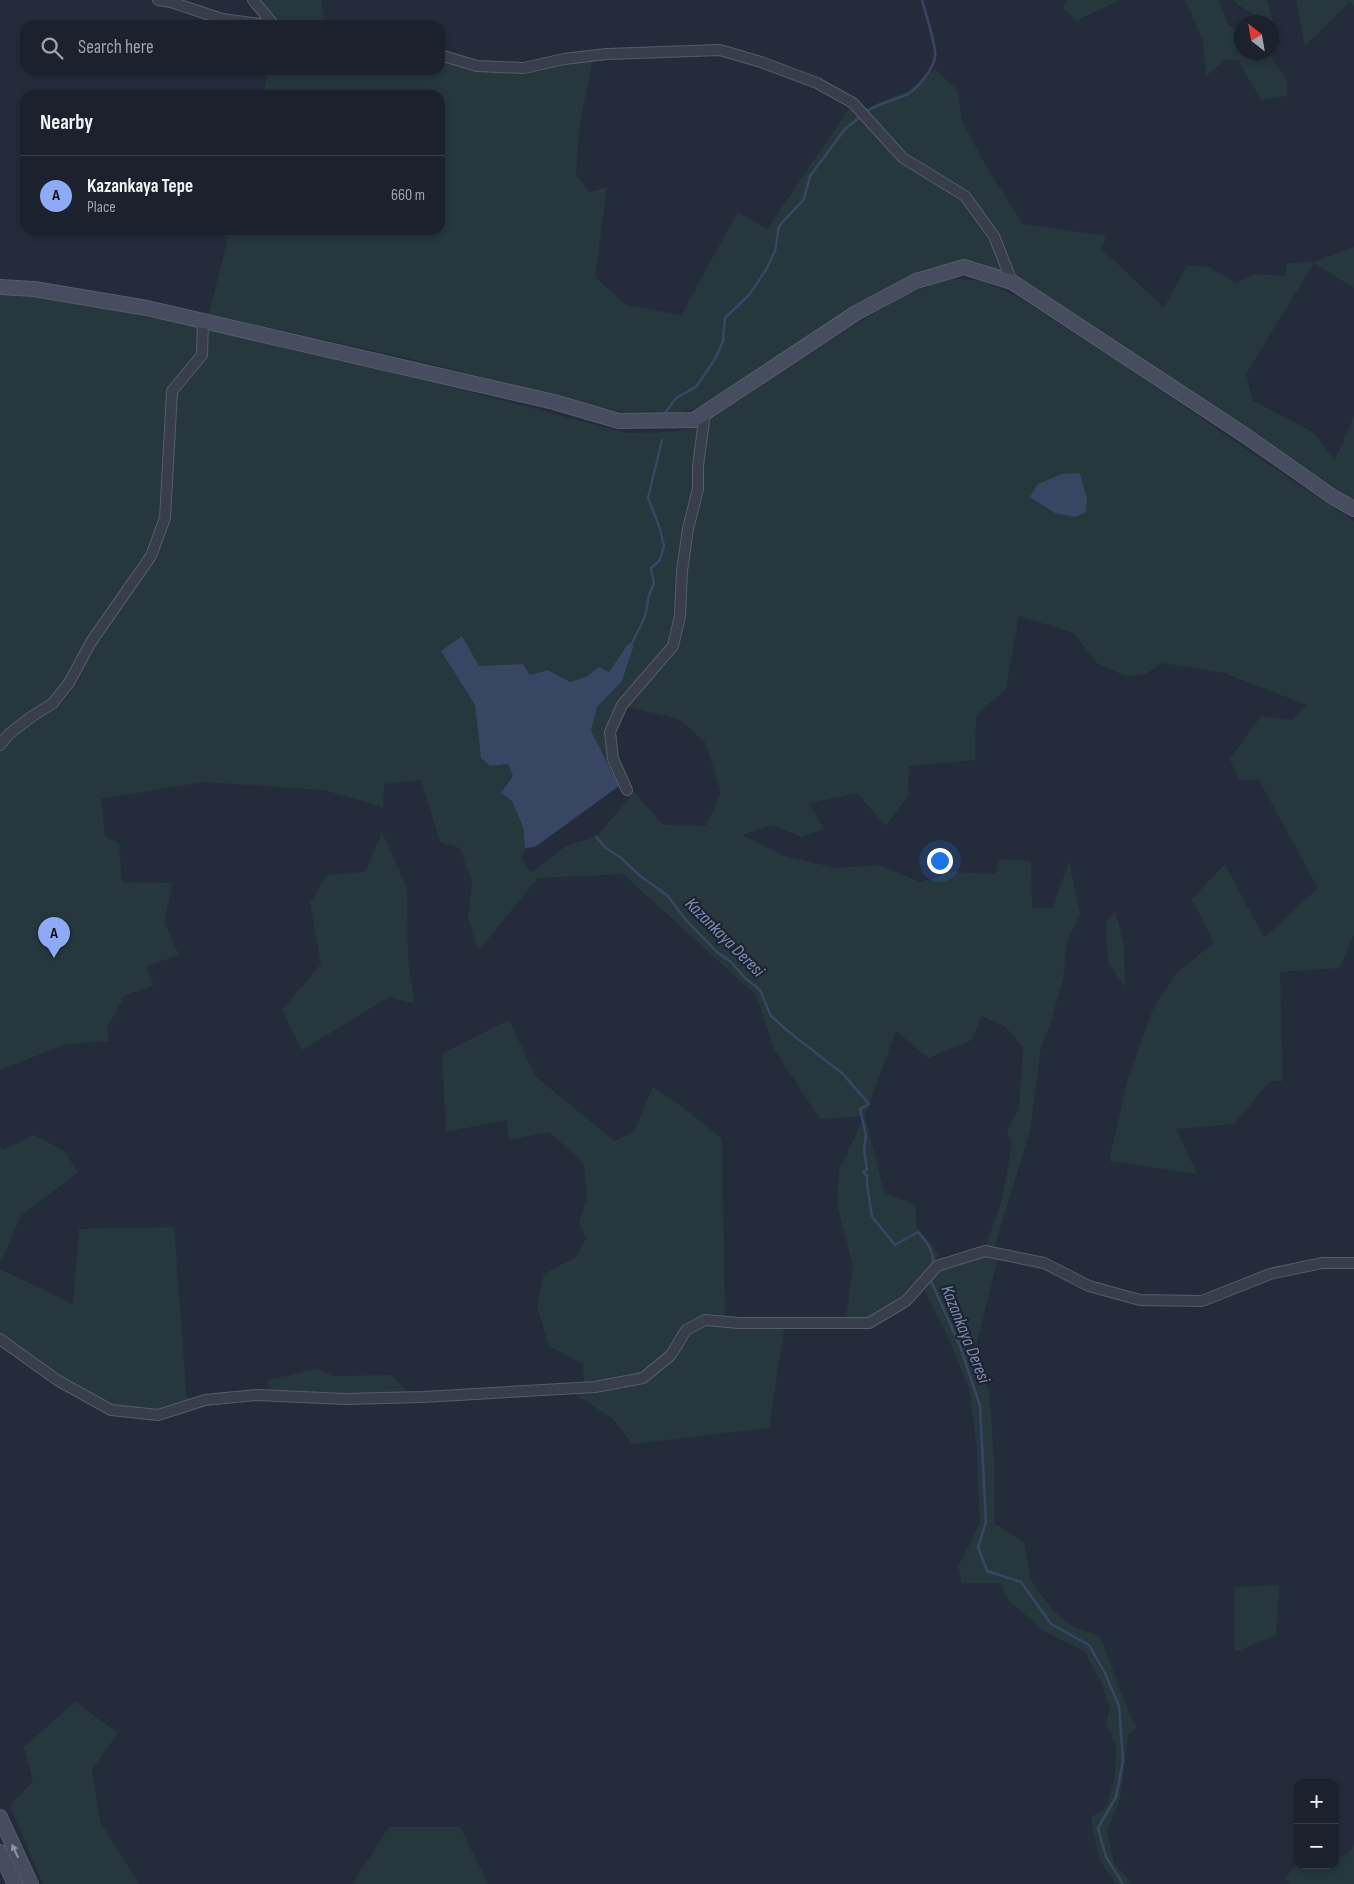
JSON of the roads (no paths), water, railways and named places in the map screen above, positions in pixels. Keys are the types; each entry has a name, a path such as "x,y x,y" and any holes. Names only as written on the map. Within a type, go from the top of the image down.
{"street":[{"path":"158,0 171,2 230,20"},
{"path":"253,0 270,20"},
{"path":"445,56 477,66 524,68 564,59 607,54 720,50 761,62 818,83 853,103 903,158 965,196 994,236 1012,282"},
{"path":"0,287 44,291 147,308 554,402 619,421 694,420 856,313 916,281 964,267 1012,282 1354,509"},
{"path":"0,745 16,728 53,703 69,683 91,642 151,556 165,518 172,391 202,354 203,321"},
{"path":"627,790 613,759 610,732 622,705 672,646 680,616 682,572 688,529 698,489 698,466 705,413"},
{"path":"0,1339 57,1380 111,1410 158,1415 205,1400 257,1395 345,1399 594,1388 643,1378 671,1355 686,1330 705,1320 739,1323 869,1323 906,1301 937,1266 985,1252 1044,1263 1089,1286 1140,1300 1202,1301 1270,1274 1322,1263 1354,1263"},
{"path":"0,1817 31,1884"},
{"path":"0,1852 15,1884"}],"water":[{"path":"1080,473 1087,500 1086,512 1076,517 1055,513 1030,497 1038,484 1062,474"},
{"path":"462,636 479,666 523,664 530,675 548,670 570,682 586,677 599,667 609,672 627,645 633,641 633,648 622,681 597,707 591,731 619,786 535,847 525,848 523,827 512,801 501,793 513,776 508,764 490,766 481,758 475,705 441,651"}],"waterway":[{"path":"865,113 880,104 908,94 920,83 932,67 935,52 922,0"},
{"path":"665,413 676,398 696,387 715,359 723,341 725,318 749,295 766,270 775,251 779,226 804,199 810,176 845,129 860,117"},
{"path":"633,641 645,617 649,595 654,583 651,568 660,560 664,546 660,529 648,498 662,440"},
{"name":"Kazankaya Deresi","path":"596,837 606,848 668,896 685,919 717,952 731,962 745,978 760,990 771,1016 843,1074 869,1104 860,1109 866,1135 864,1149 867,1170 863,1172 867,1176 872,1217 895,1245 918,1232 931,1251 933,1265"},
{"name":"Kazankaya Deresi","path":"932,1278 931,1281 960,1346 980,1406 986,1522 978,1547 987,1571 1021,1582 1051,1624 1089,1645 1105,1673 1119,1706 1123,1761 1116,1797 1098,1828 1106,1857 1123,1884"}],"place":[{"name":"Kazankaya Tepe","path":"54,958"}]}
